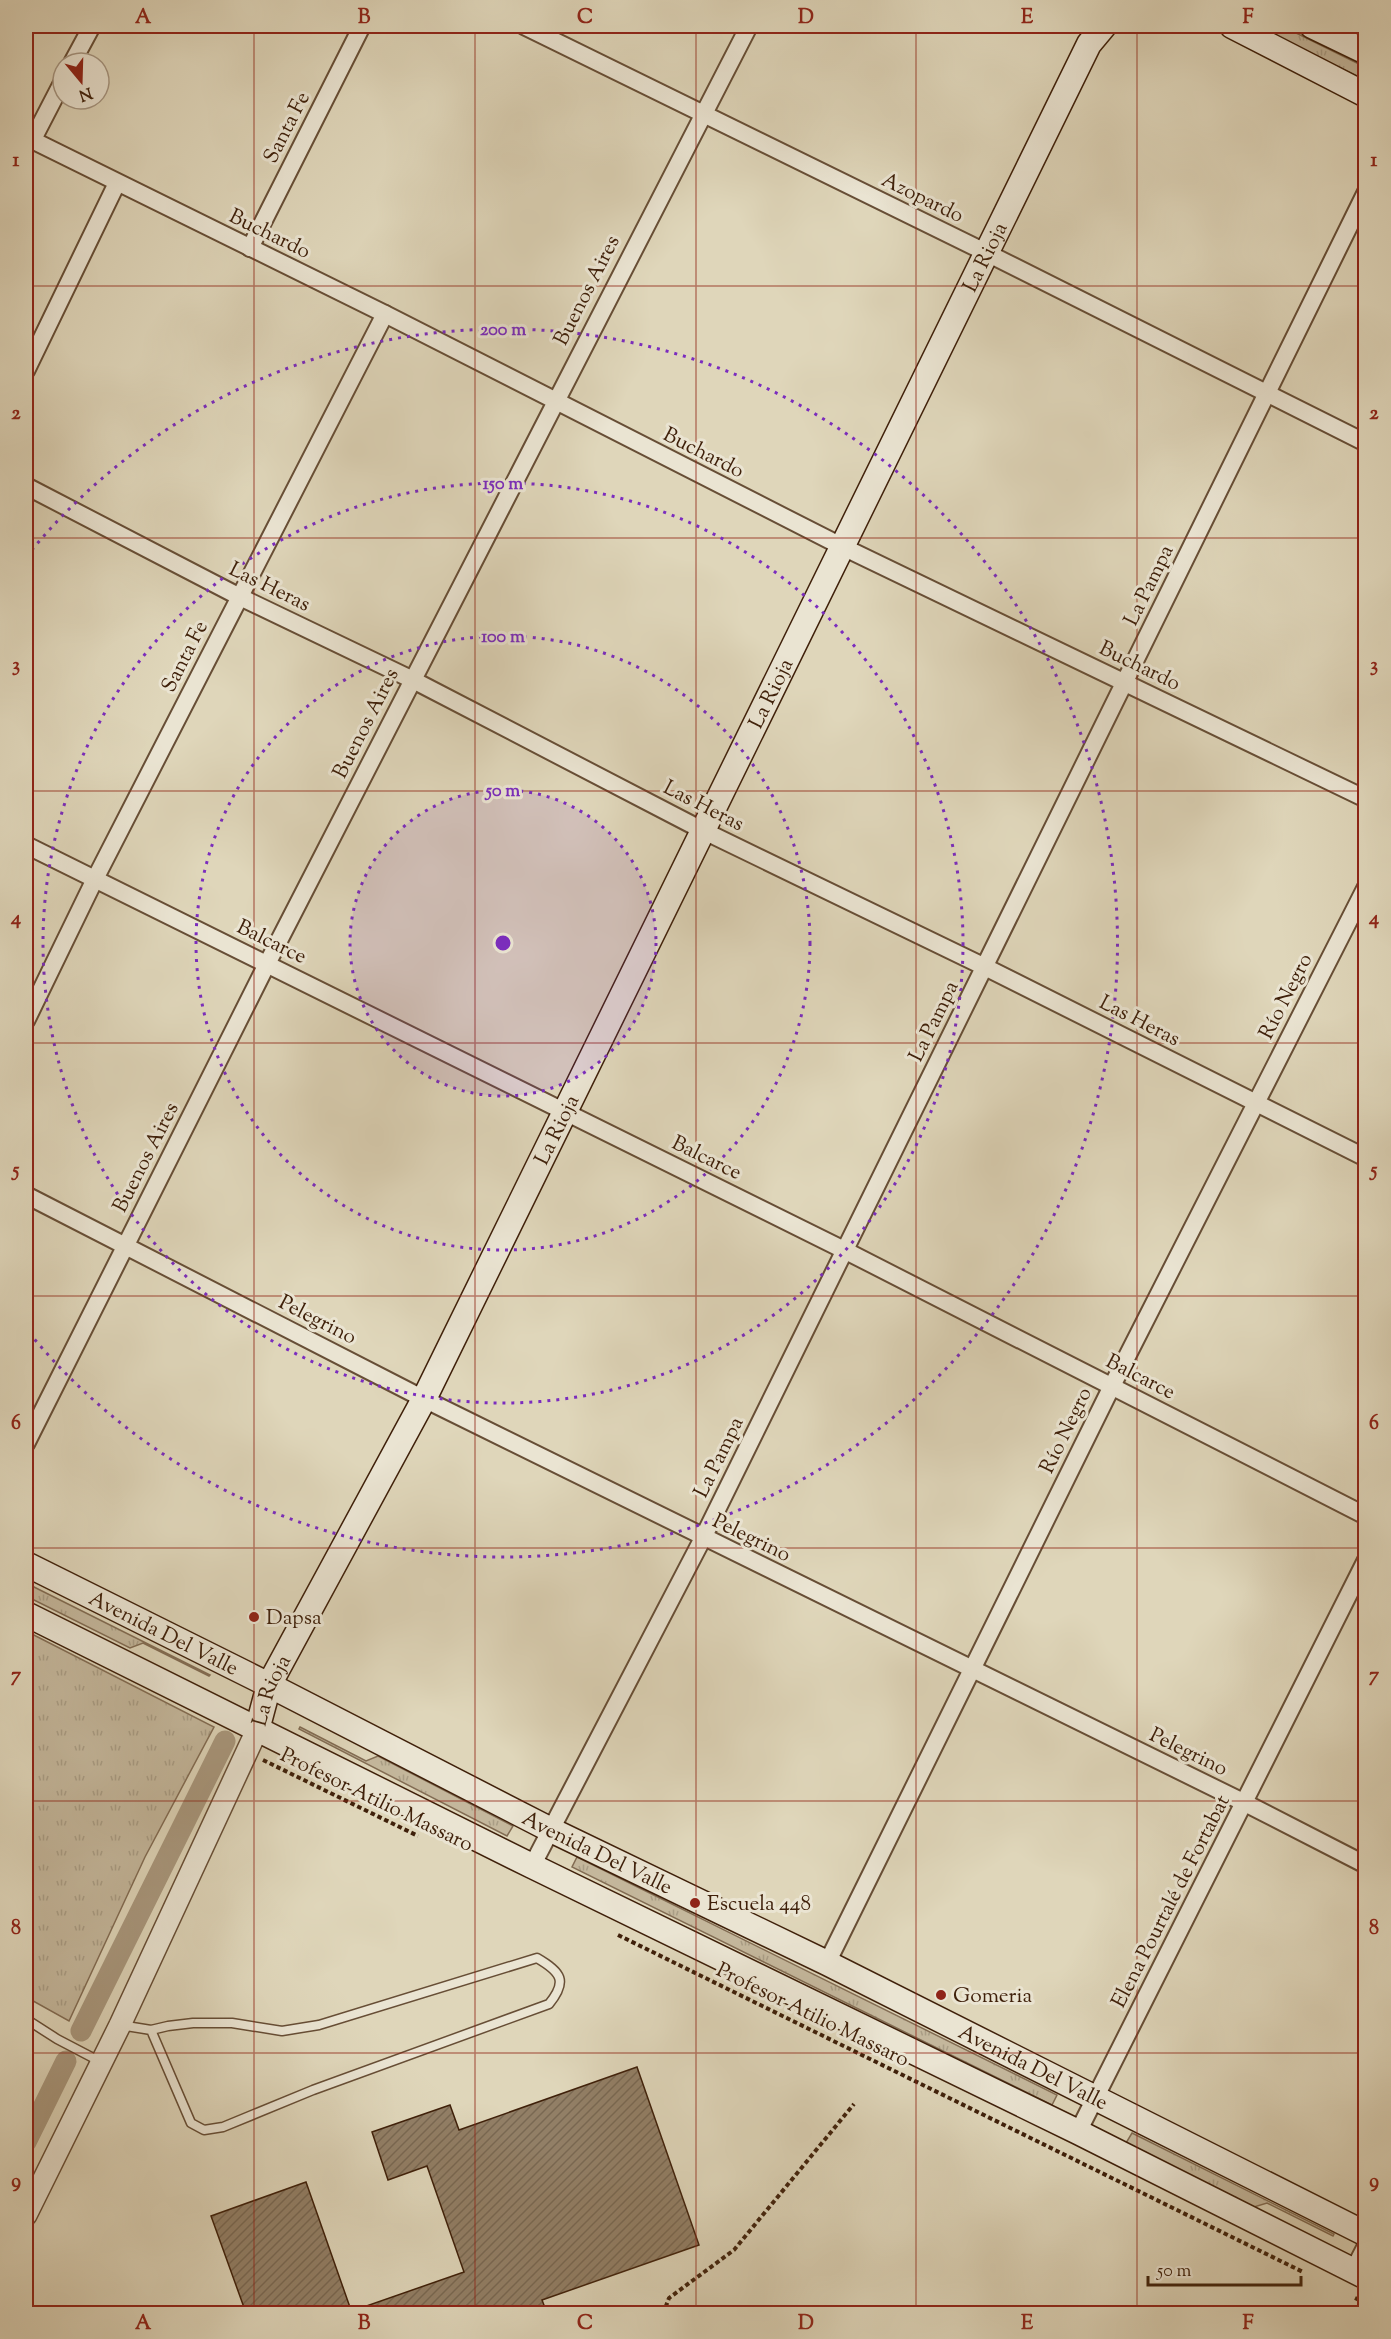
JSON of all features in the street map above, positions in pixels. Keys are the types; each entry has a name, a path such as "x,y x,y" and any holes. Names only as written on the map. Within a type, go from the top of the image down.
{"main road":[{"name":"La Rioja","path":"257,1730 269,1685 424,1399 987,253 1091,35 1104,26"},
{"path":"1232,26 1365,95"},
{"path":"1312,26 1341,31 1365,52"},
{"name":"Avenida Del Valle","path":"26,1564 269,1685 551,1830 827,1963 1365,2234"},
{"name":"Avenida Del Valle","path":"26,1614 532,1866 1078,2132 1358,2282"}],"street":[{"path":"78,51 92,26"},
{"name":"Santa Fe","path":"250,248 362,26"},
{"name":"Azopardo","path":"524,26 987,253 1365,443"},
{"name":"Buenos Aires","path":"26,1444 554,401 749,26"},
{"path":"29,139 51,101"},
{"name":"Buchardo","path":"29,139 385,314 843,547 1365,799"},
{"path":"26,371 117,183"},
{"name":"La Pampa","path":"532,1866 703,1538 846,1251 1365,192"},
{"name":"Santa Fe","path":"26,1021 95,879 385,314"},
{"name":"Las Heras","path":"26,486 240,597 413,680 702,830 985,967 1365,1158"},
{"name":"Balcarce","path":"26,845 846,1251 1365,1516"},
{"name":"Río Negro","path":"827,1963 1112,1386 1365,887"},
{"name":"Pelegrino","path":"26,1195 424,1399 1245,1803 1365,1865"},
{"name":"Elena Pourtalé de Fortabat","path":"1078,2132 1365,1560"},
{"name":"La Rioja","path":"26,2215 120,2025 257,1730"},
{"path":"1358,2282 1365,2246"}],"lane":[{"path":"120,2025 151,2030 193,2023 232,2023 282,2031 319,2025 537,1958 553,1967 561,1981 560,1991 549,2004 313,2090 223,2127 204,2130 191,2123 151,2030"},
{"path":"26,2019 57,2039 101,2062"}],"path":[{"name":"Profesor Atilio Massaro","path":"246,1752 419,1837"},
{"name":"Profesor Atilio Massaro","path":"612,1932 1312,2277"},
{"path":"663,2313 669,2298 734,2250 854,2104"},
{"path":"1358,2282 1365,2303"}],"green space":[{"path":"1256,26 1282,26 1365,67 1365,80"},
{"path":"26,1583 210,1675 143,1643 130,1648 26,1596"},
{"path":"26,1631 214,1727 145,1857 69,2021 26,1997"},
{"path":"300,1727 366,1761 378,1756 513,1826 507,1836 299,1729"},
{"path":"577,1857 1057,2095 1052,2105 572,1867"},
{"path":"1132,2133 1334,2234 1333,2236 1267,2203 1254,2207 1126,2143"}],"building":[{"path":"637,2067 699,2245 542,2300 547,2313 352,2313 352,2311 464,2272 427,2166 388,2180 372,2132 450,2105 459,2130"},
{"path":"306,2182 352,2313 246,2313 211,2216"}],"waterway":[{"path":"81,2031 225,1741"},
{"path":"26,2142 66,2061"}],"place":[{"name":"Dapsa","path":"254,1617"},
{"name":"Escuela 448","path":"695,1903"},
{"name":"Gomeria","path":"941,1995"}]}
